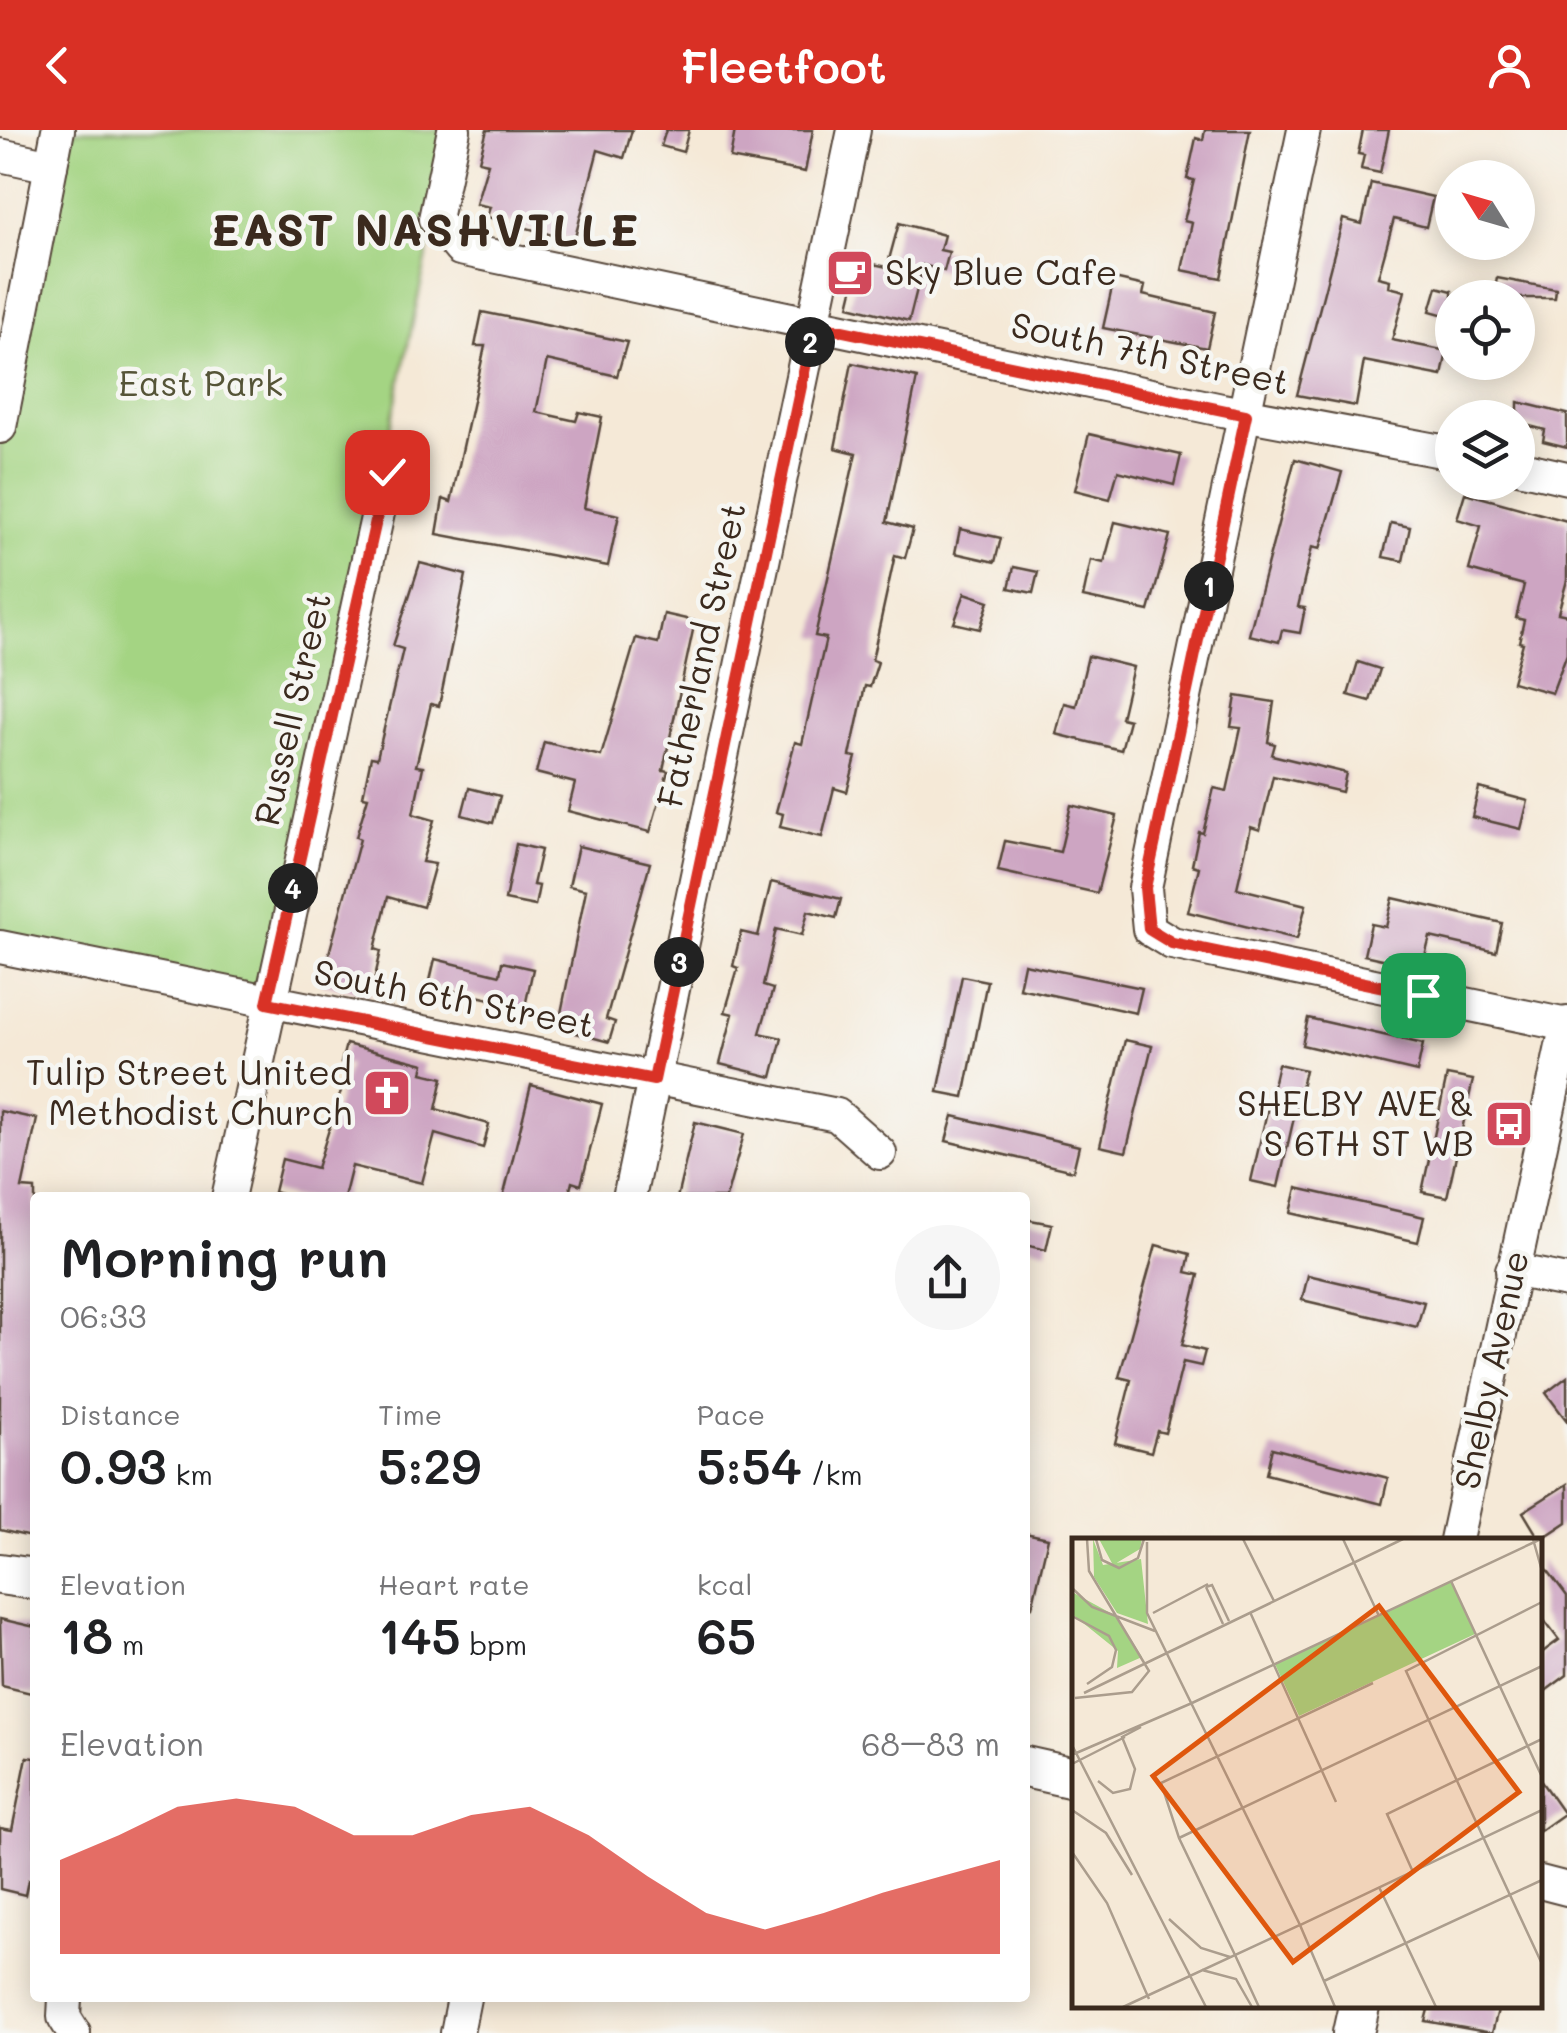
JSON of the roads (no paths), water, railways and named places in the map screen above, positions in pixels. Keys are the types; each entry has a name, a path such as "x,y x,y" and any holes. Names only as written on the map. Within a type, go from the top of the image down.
{"main road":[{"path":"0,1574 30,1579"},
{"path":"1030,1768 1072,1778"},
{"path":"1353,2033 1359,2008"}],"street":[{"path":"0,427 58,130"},
{"name":"South 7th Street","path":"454,130 434,220 460,249 1246,415 1435,450"},
{"name":"Fatherland Street","path":"630,1192 854,130"},
{"path":"1304,130 1145,888 1149,929 1172,943 1567,1024"},
{"path":"0,156 51,166"},
{"path":"1535,471 1567,478"},
{"name":"Russell Street","path":"229,1192 267,1003 387,472"},
{"name":"South 6th Street","path":"0,946 837,1116 880,1153"},
{"name":"Shelby Avenue","path":"1456,1538 1567,1024"},
{"path":"1512,1270 1567,1281"},
{"path":"1542,1883 1567,1889"},
{"path":"457,2033 463,2002"}],"place":[{"name":"Sky Blue Cafe","path":"850,273"},
{"name":"Tulip Street United Methodist Church","path":"387,1093"},
{"name":"SHELBY AVE & S 6TH ST WB","path":"1509,1124"}],"district":[{"name":"EAST NASHVILLE","path":"426,230"}],"park label":[{"name":"East Park","path":"201,384"}]}
